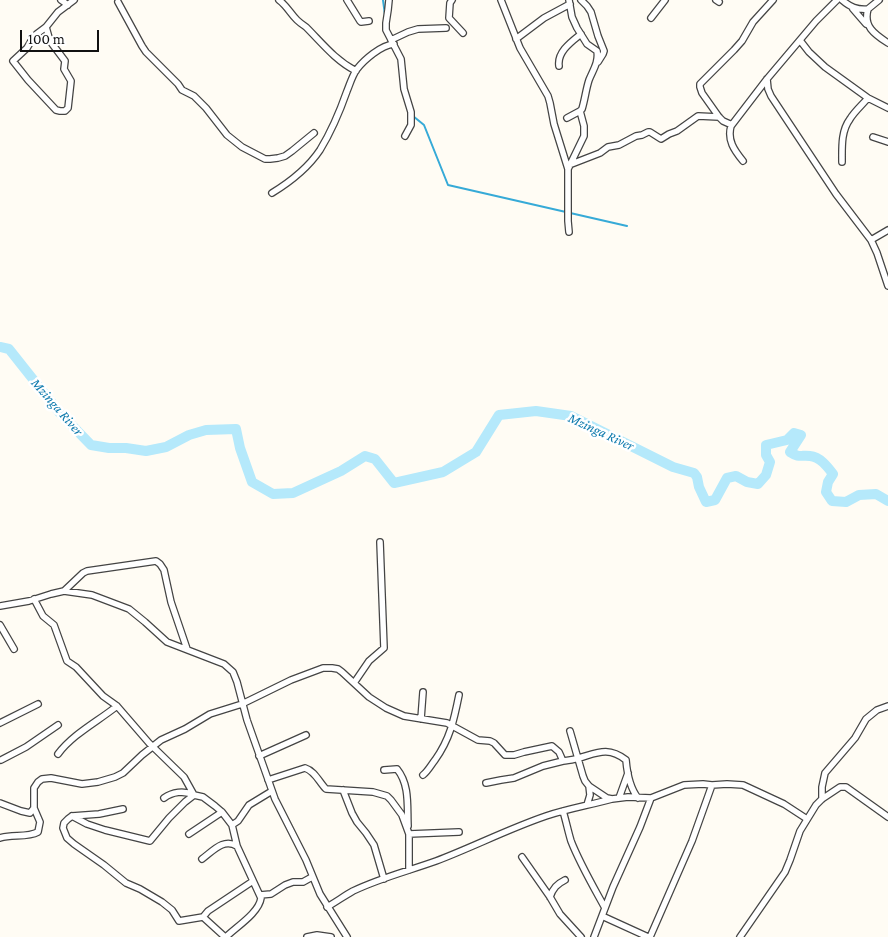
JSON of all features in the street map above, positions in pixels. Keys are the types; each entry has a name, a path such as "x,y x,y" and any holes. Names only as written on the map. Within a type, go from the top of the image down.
{"street":[{"path":"60,0 68,4"},
{"path":"46,27 50,40 65,61 64,68 72,81 68,108 60,112 33,86 13,61 27,48 34,36 46,27 58,12 74,0"},
{"path":"279,0 287,6 297,20 330,52 356,71"},
{"path":"348,0 360,21 369,21"},
{"path":"389,0 386,28 388,36 401,59 404,89 412,112 411,125 405,136"},
{"path":"452,0 449,18 463,33"},
{"path":"501,0 516,39 548,96 554,124 569,167 569,232"},
{"path":"567,118 582,108 589,80 604,51 591,12 581,0"},
{"path":"651,18 665,0"},
{"path":"732,125 719,117 700,89 700,84 742,41 753,22 774,0"},
{"path":"743,161 731,144 730,134 732,125 800,40 837,0"},
{"path":"842,0 860,10 868,9 879,0"},
{"path":"118,1 146,52 182,90 194,96 228,135 242,147 265,158 278,158 292,151 314,133"},
{"path":"516,39 569,2 572,17 581,34 587,44 597,52 596,65"},
{"path":"854,8 868,26 888,43"},
{"path":"868,9 866,19 868,26"},
{"path":"272,193 296,177 320,149 360,66 380,48 408,32 446,28"},
{"path":"559,66 559,59 563,52 581,34"},
{"path":"800,40 809,52 826,67 868,98 888,108"},
{"path":"768,79 768,89 771,96 836,194 871,240 888,286"},
{"path":"842,162 842,140 845,129 850,118 868,98"},
{"path":"569,167 608,147 619,145 636,136 650,132 660,139 677,131 704,112 708,100"},
{"path":"569,167 584,136 584,126 580,111"},
{"path":"700,115 719,117"},
{"path":"873,137 888,142"},
{"path":"871,240 888,230"},
{"path":"354,682 369,661 384,648 380,542"},
{"path":"64,591 83,573 88,571 156,561 164,570 171,602 187,650"},
{"path":"0,606 29,601 64,591 92,595 129,609 167,642 221,661 229,668 237,682 259,756 278,806 306,860 320,894 347,937"},
{"path":"34,599 42,616 54,626 68,661 103,696 116,706 184,777 194,795"},
{"path":"0,625 14,649"},
{"path":"0,838 38,832 40,822 34,808 34,788 42,779 51,778 77,784 98,782 123,773 161,740 185,729 210,714 242,704 291,680 323,668 338,669 348,676 369,697 386,708 404,716 453,725 478,740 494,743 508,756 552,746 559,752 562,762"},
{"path":"421,719 423,692"},
{"path":"423,775 444,746 453,725 459,695"},
{"path":"0,723 38,704"},
{"path":"58,754 73,738 116,706"},
{"path":"822,799 825,773 855,738 866,719 877,710 888,706"},
{"path":"0,759 26,747 58,725"},
{"path":"570,731 590,794 587,805"},
{"path":"259,756 306,734"},
{"path":"486,784 514,778 543,766 578,759 603,751 615,754 626,760 628,774 634,793 638,798"},
{"path":"268,780 305,768 309,769 326,789 373,792 386,796 392,800 402,815 409,833"},
{"path":"384,770 397,769 406,784 409,870"},
{"path":"613,798 622,789 628,774"},
{"path":"327,907 373,882 417,868 511,829 563,811 613,798 651,798 681,785 743,785 784,804 807,819"},
{"path":"602,916 649,937 692,841 712,785"},
{"path":"588,786 613,798"},
{"path":"740,937 785,872 800,831 816,805 822,799 840,787 846,787 888,817"},
{"path":"613,798 622,789"},
{"path":"232,826 238,821 249,805 272,790"},
{"path":"343,790 357,822 374,845 384,879"},
{"path":"164,798 175,792 189,792 203,797 222,812 232,826 237,846 261,898 260,904 249,916 225,937 203,917"},
{"path":"72,816 104,830 150,841 169,818 194,795"},
{"path":"594,937 651,798"},
{"path":"0,803 28,813 34,808"},
{"path":"123,809 72,816 64,824 63,828 67,838 126,883 162,902 172,910 179,921 203,917 208,911 253,881"},
{"path":"563,811 576,852 605,908"},
{"path":"188,834 222,812"},
{"path":"409,833 459,832"},
{"path":"202,859 227,842 237,846"},
{"path":"522,857 560,914 581,937"},
{"path":"260,895 271,894 285,885 293,882 303,882 312,877"},
{"path":"550,897 553,888 565,880"},
{"path":"307,937 317,935 328,936"}],"waterway":[{"path":"383,0 385,15"},
{"path":"413,116 424,125 448,185 627,226"},
{"name":"Mzinga River","path":"0,347 9,349 59,412 91,445 146,451 166,447 189,435 206,430 236,429 240,448 252,482 273,494 293,493 341,471 365,456 375,459 394,483 443,472 476,452 499,415 536,411 571,416 673,467 694,473 706,502 715,500 727,478 736,476 747,482 758,484 766,475 770,462 766,455 766,445 787,440 794,433 801,435 790,452 798,456 817,458 833,474 828,482 826,492 832,501 846,502 859,495 876,494 888,501"}]}
